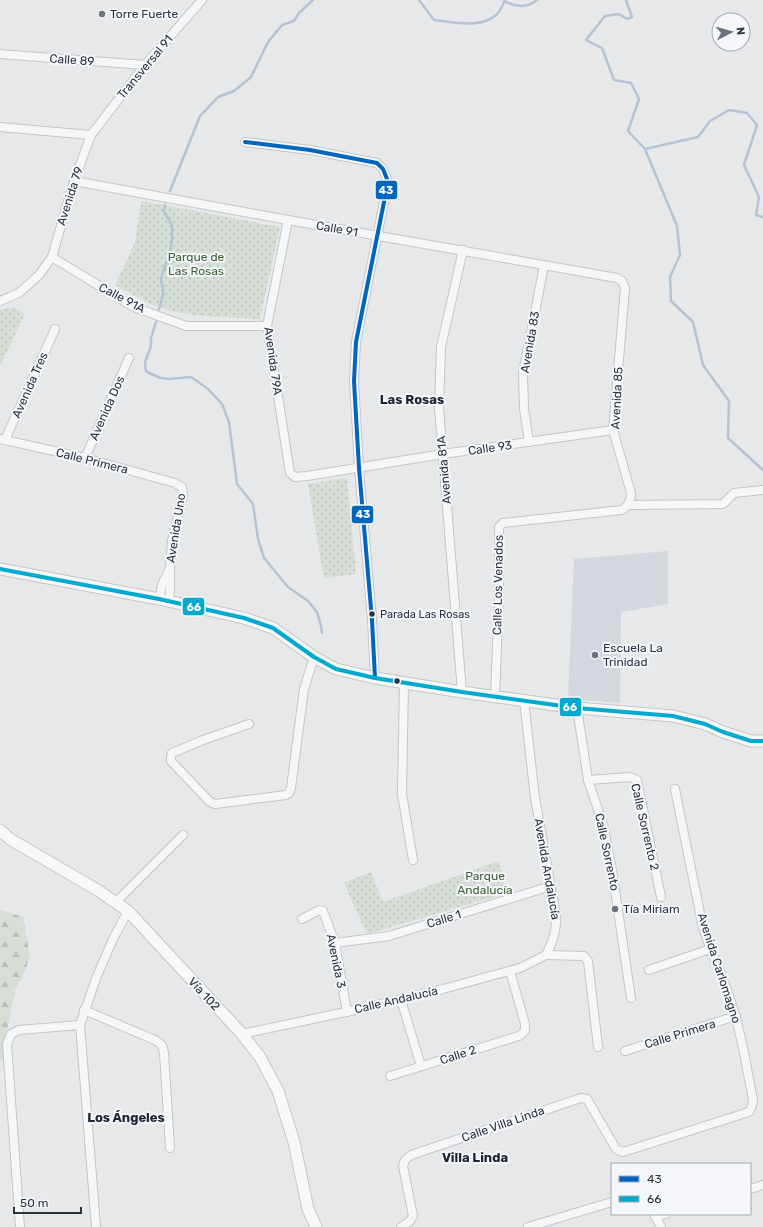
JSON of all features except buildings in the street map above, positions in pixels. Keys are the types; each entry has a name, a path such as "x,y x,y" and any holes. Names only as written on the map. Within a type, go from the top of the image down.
{"main road":[{"path":"0,569 164,600 244,618 273,628 314,657 336,669 375,678 577,708 673,716 705,724 723,732 751,741 763,741"},
{"name":"Vía 102","path":"0,830 10,839 99,891 128,911 242,1034 260,1057 278,1092 294,1142 308,1209 316,1227"}],"street":[{"name":"Transversal 91","path":"90,135 145,65 202,0"},
{"name":"Calle 89","path":"0,54 145,65"},
{"path":"0,127 90,135"},
{"name":"Avenida 79","path":"52,257 74,181 90,135"},
{"path":"245,142 310,150 377,163 383,169 387,179 379,236 356,342 354,381 375,678"},
{"name":"Calle 91","path":"74,181 617,278 622,281"},
{"name":"Avenida 79A","path":"288,220 267,326 290,473 295,477"},
{"name":"Avenida 81A","path":"462,692 439,408 441,347 463,250"},
{"path":"0,302 19,293 39,275 52,257"},
{"name":"Calle 91A","path":"52,257 134,307 186,326 267,326"},
{"name":"Avenida 83","path":"529,442 524,409 523,373 544,266"},
{"name":"Avenida 85","path":"622,281 625,288 613,430 631,493 631,499 626,508"},
{"name":"Avenida Tres","path":"3,440 55,329"},
{"name":"Avenida Dos","path":"85,458 129,358"},
{"name":"Calle 93","path":"295,477 613,430"},
{"name":"Calle Primera","path":"3,440 85,458 175,483 182,487"},
{"name":"Avenida Uno","path":"164,600 170,588 172,541 183,491 182,487"},
{"name":"Calle Los Venados","path":"495,696 499,597 498,527 503,523 626,508 723,504 734,493 763,490"},
{"name":"Avenida Uno","path":"164,600 162,585 170,569"},
{"path":"249,724 204,740 172,754 171,761 210,802 215,804 286,795 289,793 291,788 304,689 314,657"},
{"path":"404,683 402,794 413,860"},
{"name":"Avenida Andalucía","path":"524,700 535,798 557,926 554,938 546,955"},
{"name":"Calle Sorrento","path":"577,708 588,780 603,824 612,870 631,998"},
{"name":"Calle Sorrento 2","path":"588,780 630,777 637,780 661,897"},
{"name":"Avenida Carlomagno","path":"581,1098 587,1100 616,1149 623,1152 749,1112 752,1106 753,1100 736,1016 727,988 703,928 675,789"},
{"path":"116,902 183,835"},
{"name":"Calle 1","path":"335,943 389,936 551,886"},
{"name":"Avenida 3","path":"302,920 321,910 335,943 347,1012"},
{"path":"96,1227 80,1025 97,976 113,939 128,911"},
{"path":"649,970 710,948"},
{"path":"546,955 578,955 584,956 588,961 598,1047"},
{"name":"Calle Andalucía","path":"242,1034 401,1000 520,968 546,955"},
{"name":"Calle 2","path":"390,1076 518,1036 525,1031 525,1024 510,971"},
{"path":"401,1000 421,1066"},
{"path":"84,1010 155,1040 162,1045 164,1053 170,1148"},
{"name":"Calle Primera","path":"625,1051 736,1016"},
{"path":"20,1227 7,1044 10,1034 19,1030 80,1025"},
{"name":"Calle Villa Linda","path":"401,1227 410,1221 413,1216 403,1166 404,1160 411,1155 581,1098"},
{"path":"751,1189 763,1185"},
{"path":"528,1227 611,1202"},
{"path":"654,1215 661,1227"}],"shaded area":[{"name":"Escuela La Trinidad","path":"668,551 668,604 621,612 620,703 568,699 574,559"}],"green space":[{"name":"Parque de Las Rosas","path":"141,201 280,227 260,319 202,316 179,313 147,302 115,285 135,243"},
{"path":"13,307 25,314 0,366 0,310"},
{"path":"347,478 356,574 324,578 308,484"},
{"name":"Parque Andalucía","path":"499,861 507,893 367,934 344,883 371,872 383,902"},
{"path":"1,910 23,917 30,956 23,976 15,990 3,1059 0,1062 0,912"}],"waterway":[{"path":"170,191 200,116 218,97 234,91 251,77 268,42 282,25 294,21 299,13 313,0"},
{"path":"419,0 434,20 466,24 482,22 490,19 497,14 505,1"},
{"path":"504,1 521,6 533,3 537,0"},
{"path":"626,0 632,17 627,19 619,14 605,16 586,40 602,48 614,80 631,83 639,99 628,131 645,149 677,226 680,255 670,277 671,301 693,322 703,365 729,401 728,438 763,470"},
{"path":"645,149 698,137 710,121 729,110 747,113 757,125 744,165 759,197 756,215 763,217"},
{"path":"159,309 163,295 163,287 161,282 162,275 170,253 172,240 172,225 164,212 165,205"},
{"path":"156,322 151,338 151,346 145,362 146,371 161,378 168,379 191,377 208,389 222,404 229,422 237,484 253,504 258,539 264,558 288,587 308,601 317,612 322,633"}],"transit line":[{"name":"43","path":"245,142 310,150 377,163 383,169 387,179 386,192 356,342 354,381 375,678"},
{"name":"66","path":"0,569 159,599 244,618 273,628 314,657 336,669 375,678 577,708 673,716 705,724 723,732 751,741 763,741"}],"place":[{"name":"Torre Fuerte","path":"102,14"},
{"name":"Parada Las Rosas","path":"372,614"},
{"name":"Escuela La Trinidad","path":"595,655"},
{"name":"Tía Miriam","path":"615,909"}],"district":[{"name":"Las Rosas","path":"412,399"},
{"name":"Los Ángeles","path":"126,1117"},
{"name":"Villa Linda","path":"475,1157"}]}
